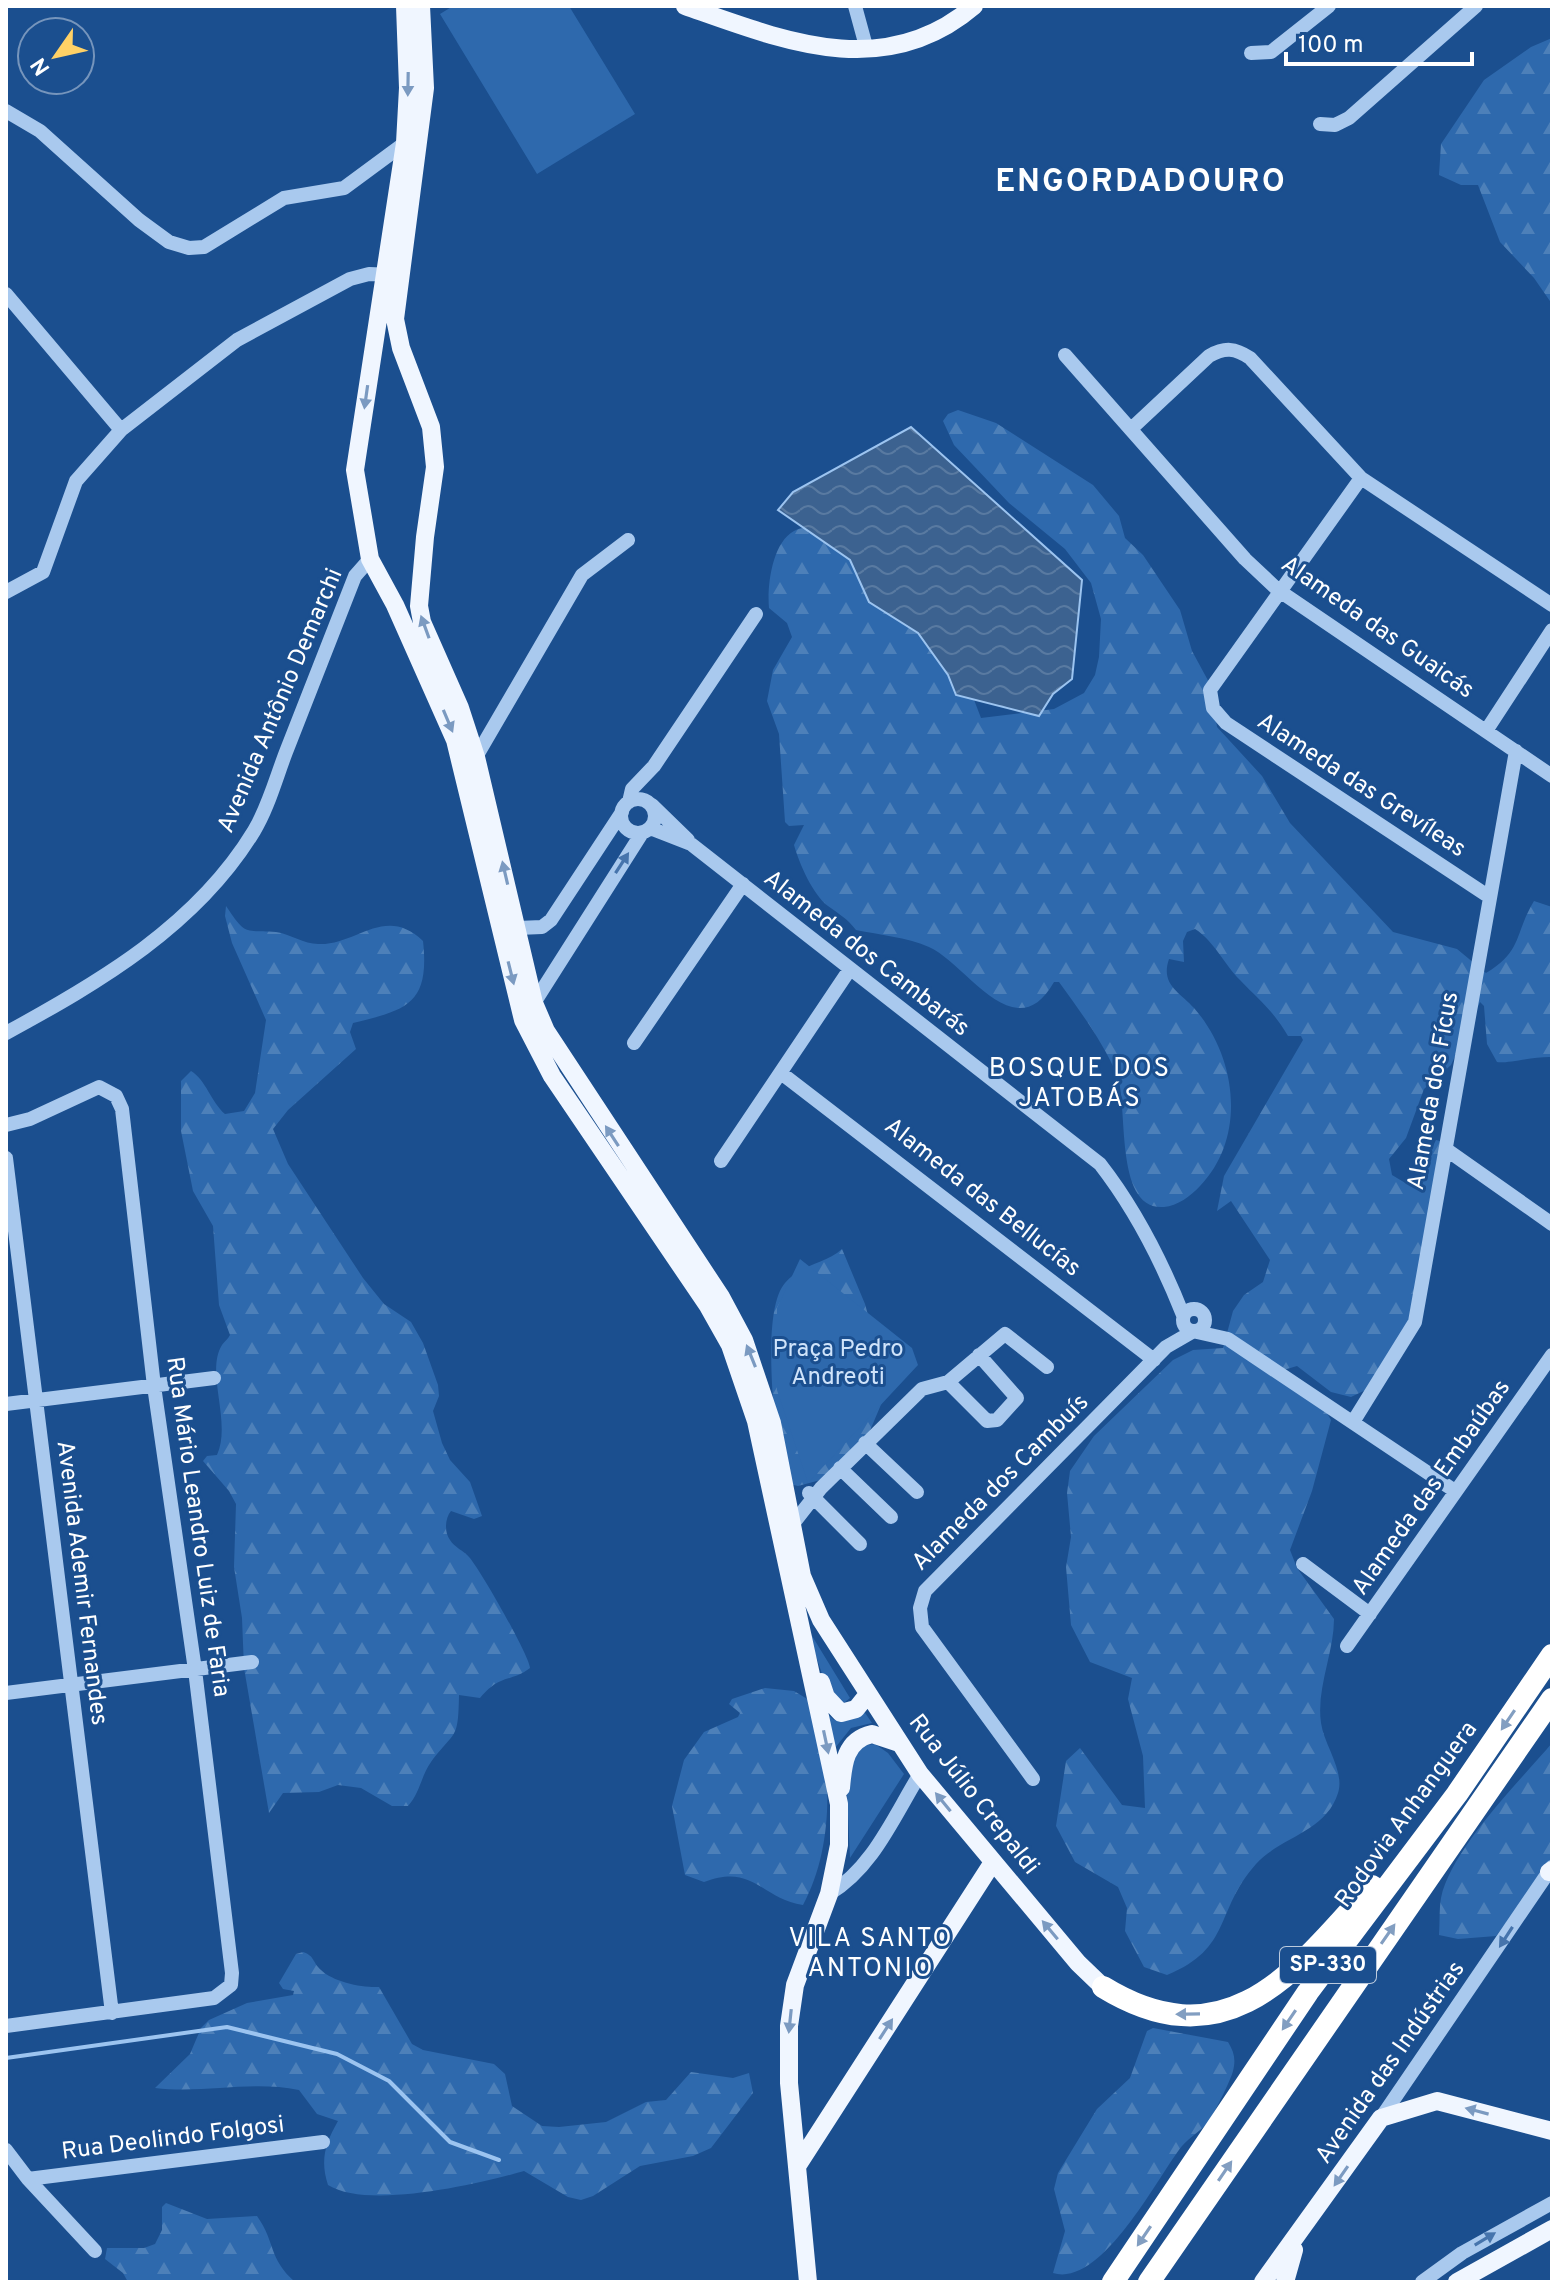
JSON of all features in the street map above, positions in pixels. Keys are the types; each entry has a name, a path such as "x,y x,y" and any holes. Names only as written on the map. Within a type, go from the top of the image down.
{"highway":[{"name":"Rodovia Anhanguera","path":"1113,2282 1308,1992 1457,1794 1552,1655"},
{"name":"Rodovia Anhanguera","path":"1149,2282 1552,1699"},
{"path":"1103,1987 1152,2011 1177,2015 1226,2010 1252,2000 1275,1986 1306,1960 1457,1794"}],"main road":[{"path":"391,274 408,88 405,6"},
{"path":"421,6 425,88 391,274 374,348 355,470 370,559 431,681 455,740 523,1020 552,1076 708,1306 730,1345 756,1421 839,1804"},
{"path":"685,6 793,44 867,50 919,39 959,19 974,6"},
{"name":"Rua Júlio Crepaldi","path":"391,274 401,348 431,427 435,467 419,606 476,757 534,1003 559,1057 721,1297 744,1340 760,1377 802,1576 821,1620 920,1774 1103,1987"},
{"path":"374,348 386,344 401,348"},
{"path":"797,1611 826,1697 833,1708 850,1713 868,1694"},
{"path":"808,2282 792,2112 789,2026 795,1985 829,1894 839,1845 844,1757 854,1742 872,1734 899,1743"},
{"path":"798,2165 993,1862"},
{"path":"1381,2118 1437,2101 1552,2131"},
{"path":"792,2112 803,2122 828,2119"},
{"name":"Avenida das Indústrias","path":"1263,2282 1381,2118"},
{"path":"1457,2282 1552,2229"},
{"path":"1285,2282 1287,2266 1301,2233"}],"street":[{"path":"855,6 867,50"},
{"path":"1251,53 1271,52 1329,6"},
{"path":"1320,124 1335,125 1349,118 1476,6"},
{"path":"6,111 40,131 139,220 169,242 189,248 204,247 284,198 344,188 405,143"},
{"path":"6,592 43,572 76,481 121,430 237,340 350,279 391,274"},
{"path":"6,294 121,430"},
{"path":"1131,429 1209,356 1223,348 1238,350 1250,358 1361,478 1552,605"},
{"name":"Alameda das Guaicás","path":"1065,355 1245,559 1278,590 1552,776"},
{"path":"1278,590 1361,478"},
{"path":"476,757 582,575 628,540"},
{"name":"Avenida Antônio Demarchi","path":"6,1033 97,981 148,945 194,907 229,867 256,829 355,576 370,559"},
{"name":"Alameda das Grevíleas","path":"1278,590 1210,690 1213,708 1226,723 1488,896"},
{"path":"518,928 542,927 551,920 625,807 632,789 654,766 756,614"},
{"path":"1486,731 1552,630"},
{"name":"Alameda dos Fícus","path":"1353,1422 1415,1322 1516,751"},
{"path":"534,1003 602,892 646,830 655,812 649,803 654,766"},
{"path":"625,807 649,803"},
{"name":"Alameda dos Cambarás","path":"649,803 691,844 1100,1164 1119,1188 1168,1276 1188,1325 1228,1339 1455,1491"},
{"path":"625,807 629,830 646,830"},
{"name":"Alameda dos Cambarás","path":"646,830 691,844"},
{"path":"579,877 602,892"},
{"path":"634,1043 743,884"},
{"path":"721,1161 850,969"},
{"name":"Alameda das Bellucías","path":"781,1073 1154,1360"},
{"name":"Rua Mário Leandro Luiz de Faria","path":"6,1125 30,1119 99,1087 108,1089 122,1109 154,1386 195,1670 232,1973 225,1993 214,1998 112,2013"},
{"path":"1447,1150 1552,1224"},
{"name":"Avenida Ademir Fernandes","path":"6,1158 112,2013"},
{"name":"Alameda dos Cambarás","path":"1168,1276 1228,1339"},
{"name":"Alameda dos Cambuís","path":"1033,1779 922,1627 920,1608 925,1591 1188,1325 1190,1309 1202,1314"},
{"path":"1188,1325 1203,1326 1202,1314"},
{"path":"792,1525 814,1492 922,1389 948,1382 1005,1334 1047,1367"},
{"path":"948,1382 987,1421 997,1420 1017,1398 979,1355"},
{"name":"Alameda das Embaúbas","path":"1347,1646 1552,1355"},
{"path":"6,1404 214,1378"},
{"path":"865,1443 917,1492"},
{"path":"840,1468 891,1517"},
{"path":"785,1489 814,1492 860,1544"},
{"path":"1303,1564 1370,1614"},
{"path":"6,1693 252,1662"},
{"path":"829,1894 849,1882 866,1862 920,1774"},
{"name":"Avenida das Indústrias","path":"1381,2118 1551,1870"},
{"path":"6,2026 112,2013"},
{"name":"Rua Deolindo Folgosi","path":"28,2179 323,2142"},
{"path":"6,2150 28,2179 95,2251"},
{"path":"1422,2282 1462,2253 1552,2203"}],"green space":[{"path":"453,6 569,6 635,114 537,174 440,14"},
{"path":"1552,38 1552,304 1534,278 1500,242 1478,185 1461,185 1439,175 1441,144 1484,80 1531,47"},
{"path":"958,410 996,423 1093,485 1119,516 1125,538 1143,555 1180,610 1192,651 1211,686 1217,727 1262,776 1290,823 1393,932 1457,949 1486,973 1512,949 1534,901 1552,907 1552,1057 1497,1062 1487,1044 1484,1006 1480,1002 1451,1065 1424,1089 1406,1138 1389,1159 1392,1175 1407,1184 1419,1175 1436,1140 1440,1141 1436,1220 1415,1316 1374,1386 1351,1397 1331,1392 1297,1366 1280,1371 1324,1408 1331,1420 1312,1491 1290,1550 1297,1568 1334,1619 1320,1710 1323,1731 1339,1776 1338,1793 1324,1817 1256,1864 1243,1881 1213,1940 1203,1953 1167,1975 1144,1967 1125,1931 1127,1908 1118,1887 1075,1862 1056,1826 1066,1761 1080,1748 1122,1805 1145,1808 1143,1756 1128,1699 1132,1678 1090,1662 1071,1625 1066,1567 1071,1537 1067,1493 1070,1471 1094,1436 1173,1360 1193,1350 1223,1348 1233,1311 1244,1295 1263,1282 1270,1260 1231,1201 1217,1211 1224,1176 1303,1040 1301,1036 1288,1036 1271,1012 1234,974 1202,934 1195,929 1187,932 1183,941 1184,962 1169,959 1167,975 1169,982 1209,1028 1220,1050 1231,1097 1230,1121 1225,1144 1215,1166 1196,1190 1184,1200 1169,1206 1148,1204 1137,1192 1130,1175 1117,1075 1098,1039 1059,982 1054,982 1039,1001 1023,1008 1007,1005 929,947 856,930 822,901 807,878 794,845 804,825 789,826 785,822 779,734 767,701 773,670 792,637 787,623 769,608 770,577 781,545 794,531 808,528 831,533 956,653 981,718 1054,709 1084,693 1095,675 1101,619 1091,583 1065,549 1009,503 954,445 943,421 948,414"},
{"path":"226,906 246,930 281,933 313,944 332,943 383,926 396,926 423,941 424,962 418,992 400,1008 353,1023 350,1032 356,1049 288,1110 273,1129 288,1164 363,1278 384,1304 411,1322 423,1343 438,1385 439,1396 433,1411 442,1443 450,1460 470,1482 482,1516 474,1519 451,1511 446,1521 447,1533 483,1578 514,1631 530,1668 500,1681 480,1698 459,1695 454,1733 431,1762 408,1806 392,1806 361,1788 338,1785 319,1792 283,1793 269,1813 244,1668 242,1618 234,1567 236,1504 203,1461 207,1456 217,1455 221,1442 216,1369 222,1345 230,1335 219,1305 213,1226 193,1191 181,1131 181,1081 191,1071 225,1114 244,1111 255,1093 266,1020 232,943 225,916"},
{"name":"Praça Pedro Andreoti","path":"842,1249 865,1304 888,1388 866,1440 828,1478 798,1486 781,1482 771,1348 777,1298 791,1277"},
{"name":"Praça Pedro Andreoti","path":"800,1259 912,1348 918,1365 808,1483 777,1390 777,1308"},
{"path":"806,1626 850,1698 839,1707 825,1683"},
{"path":"765,1688 794,1691 809,1700 824,1752 827,1779 825,1835 817,1871 803,1905 789,1902 746,1879 721,1877 704,1882 685,1875 672,1806 684,1760 704,1732 738,1717 740,1713 729,1704 732,1699"},
{"path":"861,1707 872,1723 851,1728 831,1753 824,1711 834,1720 845,1719"},
{"path":"1552,1743 1552,1862 1496,1936 1458,1939 1439,1935 1441,1898 1458,1858 1488,1816"},
{"path":"875,1744 888,1753 904,1774 850,1858 846,1771 859,1746"},
{"path":"303,1952 333,1978 379,1987 412,2044 423,2050 494,2064 505,2074 512,2106 542,2126 606,2122 646,2102 666,2100 691,2072 733,2078 749,2073 753,2093 711,2148 693,2156 640,2166 593,2196 581,2200 568,2197 524,2171 424,2192 369,2195 346,2192 328,2185 324,2168 327,2145 338,2121 317,2114 299,2090 263,2086 155,2088 190,2054 201,2028 209,2020 247,2003 293,1995 294,1991 283,1989 279,1983 296,1954"},
{"path":"1153,2028 1228,2042 1234,2059 1231,2076 1209,2121 1182,2146 1144,2203 1109,2247 1090,2264 1072,2273 1053,2273 1065,2231 1054,2189 1058,2173 1097,2109 1130,2078 1147,2031"},
{"path":"166,2203 207,2219 257,2216 280,2265 295,2282 128,2282 123,2273 105,2259 107,2248 144,2248 155,2244 162,2230 162,2207"}],"water":[{"path":"911,427 1082,580 1072,679 1053,694 1039,716 956,695 948,675 918,633 869,602 850,560 778,510 793,492"}],"waterway":[{"path":"6,2058 227,2027 337,2054 389,2081 450,2142 499,2160"}],"district":[{"name":"ENGORDADOURO","path":"1141,183"},
{"name":"BOSQUE DOS JATOBÁS","path":"1080,1084"},
{"name":"VILA SANTO ANTONIO","path":"871,1954"}]}
